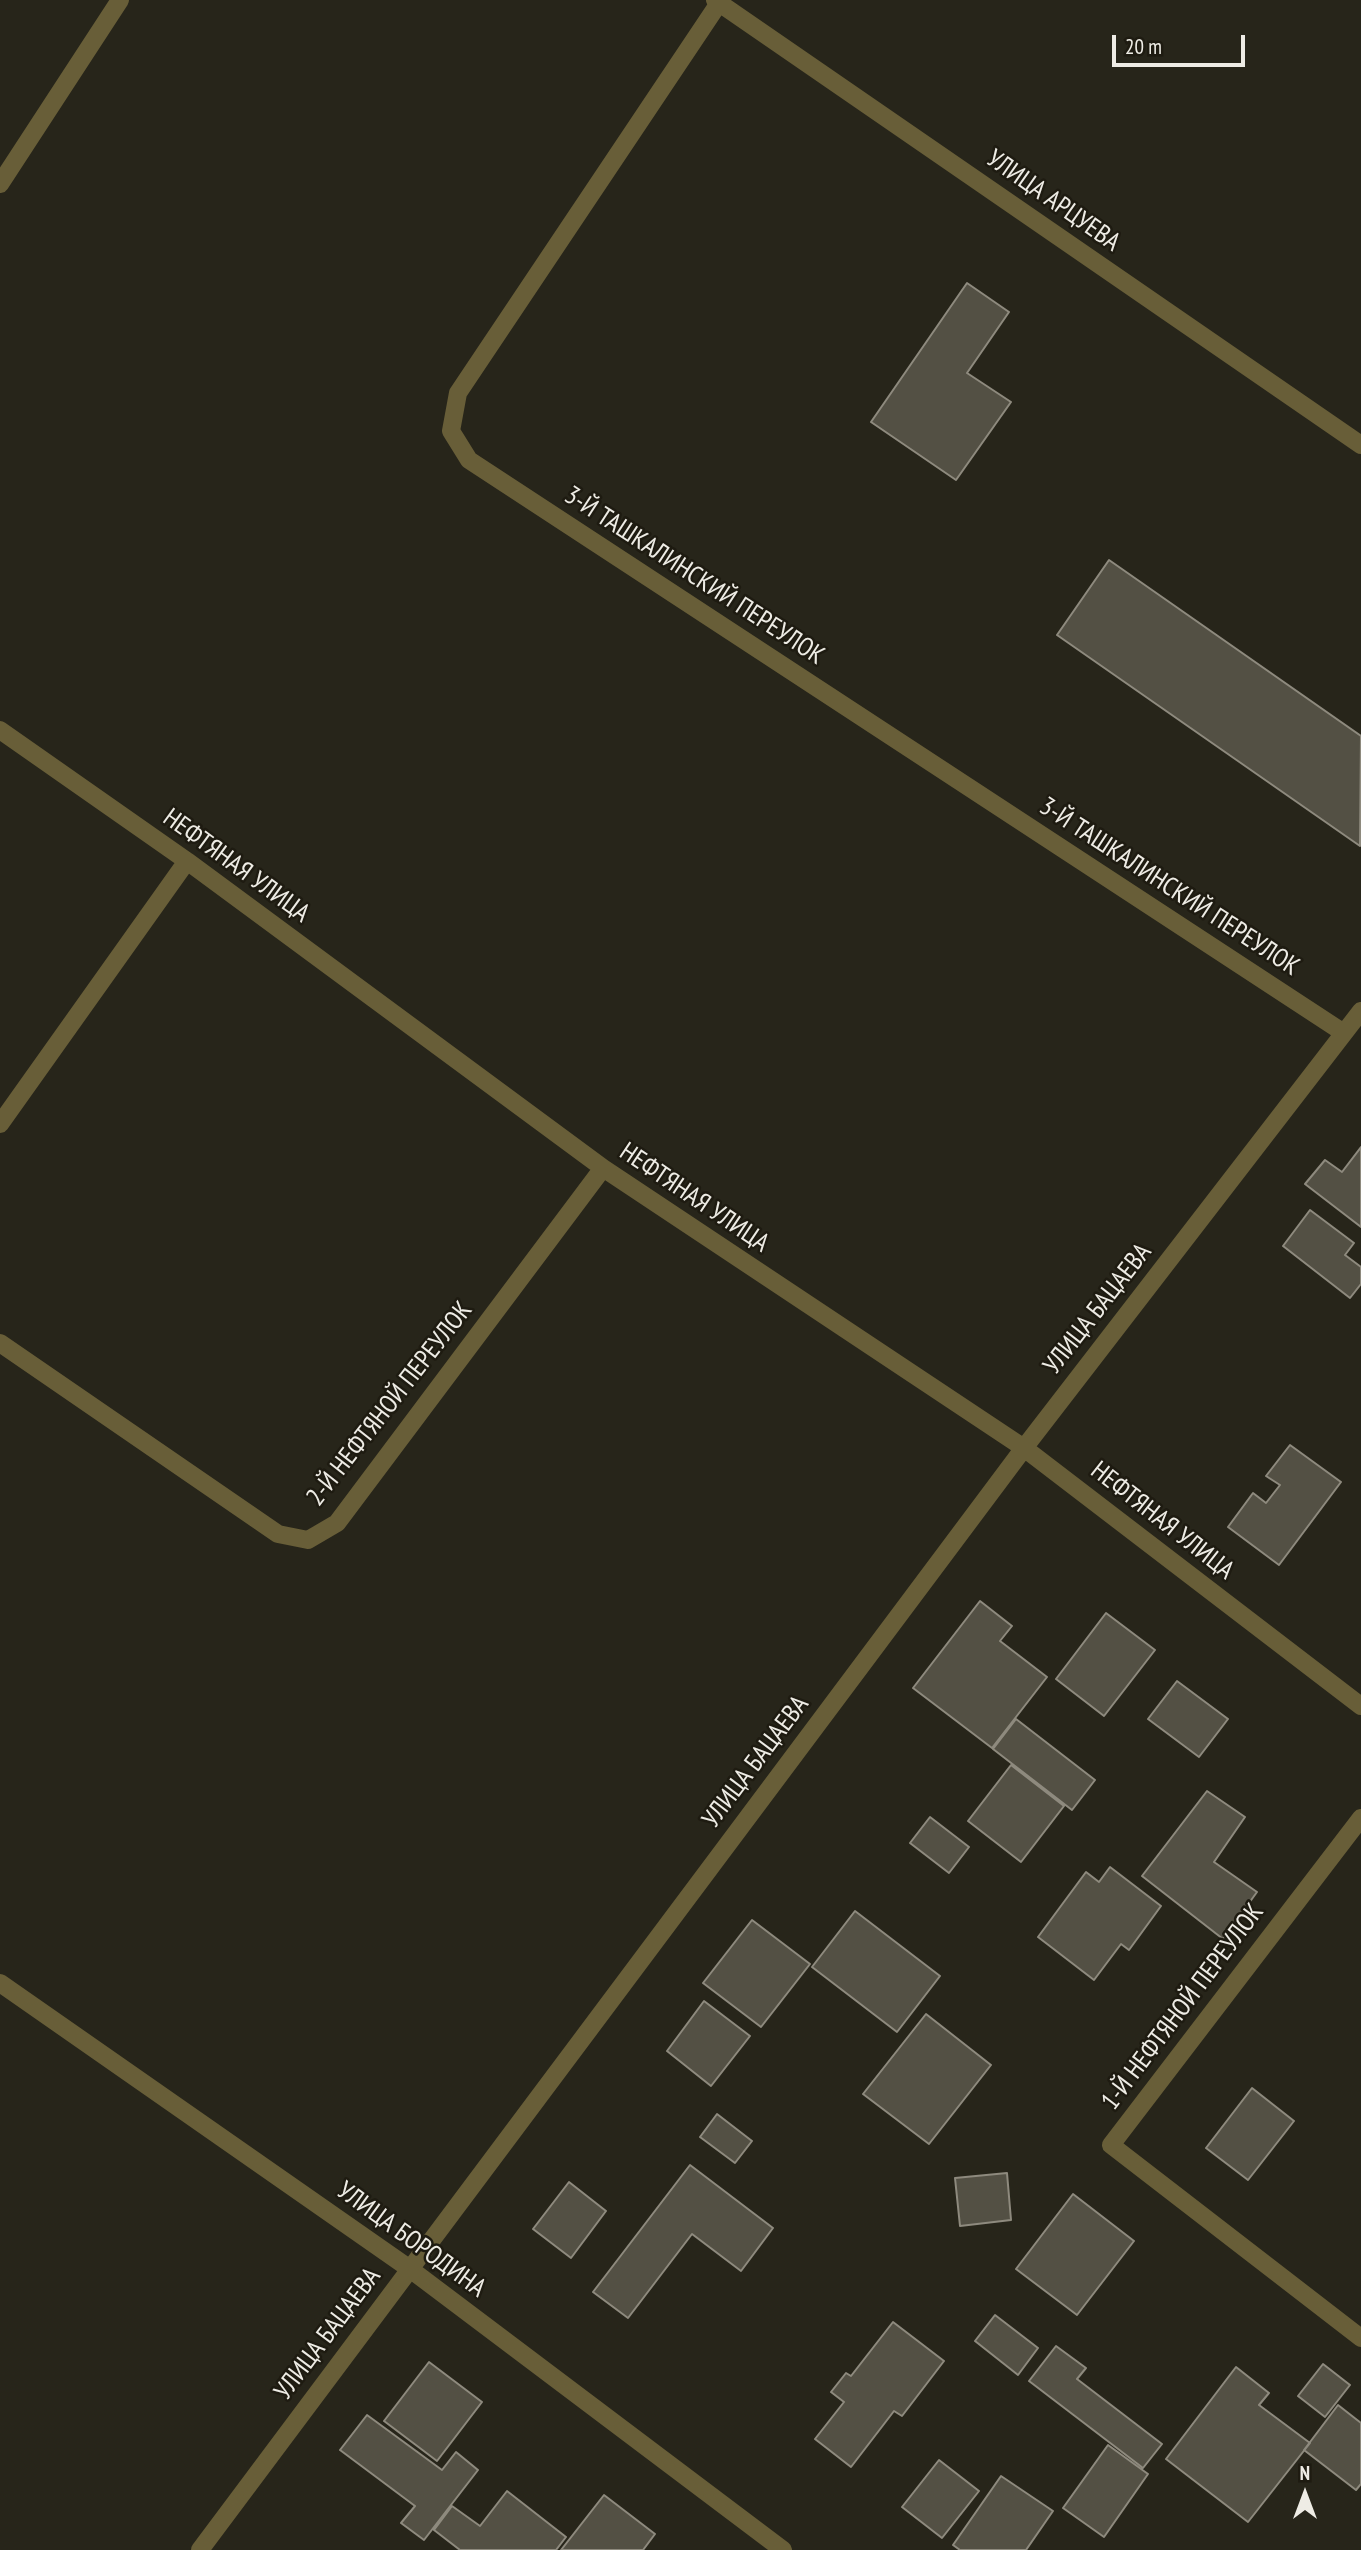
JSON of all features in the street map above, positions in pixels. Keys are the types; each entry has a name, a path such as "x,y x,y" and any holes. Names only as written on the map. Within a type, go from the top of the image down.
{"street":[{"path":"0,184 120,0"},
{"name":"УЛИЦА АРЦУЕВА","path":"717,1 1361,445"},
{"name":"3-Й ТАШКАЛИНСКИЙ ПЕРЕУЛОК","path":"717,1 458,393 451,431 469,460 1344,1033"},
{"name":"НЕФТЯНАЯ УЛИЦА","path":"0,730 187,861 603,1168 1024,1448 1361,1706"},
{"path":"0,1124 187,861"},
{"name":"УЛИЦА БАЦАЕВА","path":"200,2550 1024,1448 1361,1011"},
{"name":"2-Й НЕФТЯНОЙ ПЕРЕУЛОК","path":"0,1343 278,1534 308,1540 337,1523 603,1168"},
{"name":"1-Й НЕФТЯНОЙ ПЕРЕУЛОК","path":"1361,1818 1111,2145 1361,2338"},
{"name":"УЛИЦА БОРОДИНА","path":"0,1983 410,2269 783,2550"}],"building":[{"path":"967,283 1009,312 967,373 1011,402 956,480 871,422"},
{"path":"1109,560 1361,736 1360,846 1057,635"},
{"path":"1361,1147 1361,1227 1305,1184 1325,1160 1342,1172"},
{"path":"1310,1210 1354,1243 1345,1255 1361,1267 1361,1284 1350,1298 1283,1246"},
{"path":"1290,1445 1341,1482 1279,1565 1228,1527 1253,1493 1266,1503 1280,1485 1266,1476"},
{"path":"980,1601 1012,1626 1000,1641 1047,1677 992,1748 913,1688"},
{"path":"1106,1613 1155,1650 1104,1716 1056,1679"},
{"path":"1177,1681 1228,1719 1199,1757 1148,1719"},
{"path":"1016,1719 1095,1780 1072,1810 993,1749"},
{"path":"1011,1765 1064,1806 1021,1862 968,1821"},
{"path":"1207,1791 1245,1817 1214,1862 1257,1892 1223,1939 1142,1876"},
{"path":"930,1817 969,1847 949,1873 910,1843"},
{"path":"1110,1867 1161,1906 1129,1950 1121,1944 1094,1980 1038,1937 1086,1872 1099,1882"},
{"path":"855,1911 940,1976 897,2032 812,1967"},
{"path":"752,1920 810,1964 761,2027 703,1983"},
{"path":"704,2001 750,2036 711,2086 667,2051"},
{"path":"926,2014 991,2065 929,2144 863,2094"},
{"path":"1252,2088 1294,2121 1248,2180 1206,2148"},
{"path":"717,2114 752,2141 735,2163 700,2137"},
{"path":"690,2165 773,2228 741,2271 692,2234 628,2318 593,2292"},
{"path":"1007,2173 1011,2220 960,2226 955,2178"},
{"path":"569,2182 606,2211 571,2258 533,2229"},
{"path":"1073,2194 1134,2241 1077,2315 1016,2269"},
{"path":"995,2315 1038,2348 1018,2375 975,2341"},
{"path":"893,2322 944,2361 902,2416 894,2411 851,2467 815,2439 844,2402 831,2392 846,2373 851,2376"},
{"path":"1056,2346 1086,2368 1077,2379 1162,2444 1143,2468 1029,2381"},
{"path":"429,2362 482,2402 437,2461 384,2421"},
{"path":"1323,2364 1350,2385 1325,2417 1298,2396"},
{"path":"1236,2367 1269,2393 1259,2405 1310,2443 1248,2522 1166,2459"},
{"path":"1338,2405 1361,2423 1361,2484 1356,2490 1304,2450"},
{"path":"367,2415 442,2470 456,2452 478,2470 424,2540 401,2523 415,2506 340,2450"},
{"path":"1108,2445 1148,2474 1104,2537 1063,2508"},
{"path":"939,2460 979,2491 942,2538 902,2507"},
{"path":"1001,2476 1053,2511 1026,2550 960,2550 953,2545"},
{"path":"507,2491 566,2537 556,2550 460,2550 434,2530 452,2506 480,2526"},
{"path":"604,2495 655,2534 643,2550 561,2550"}]}
